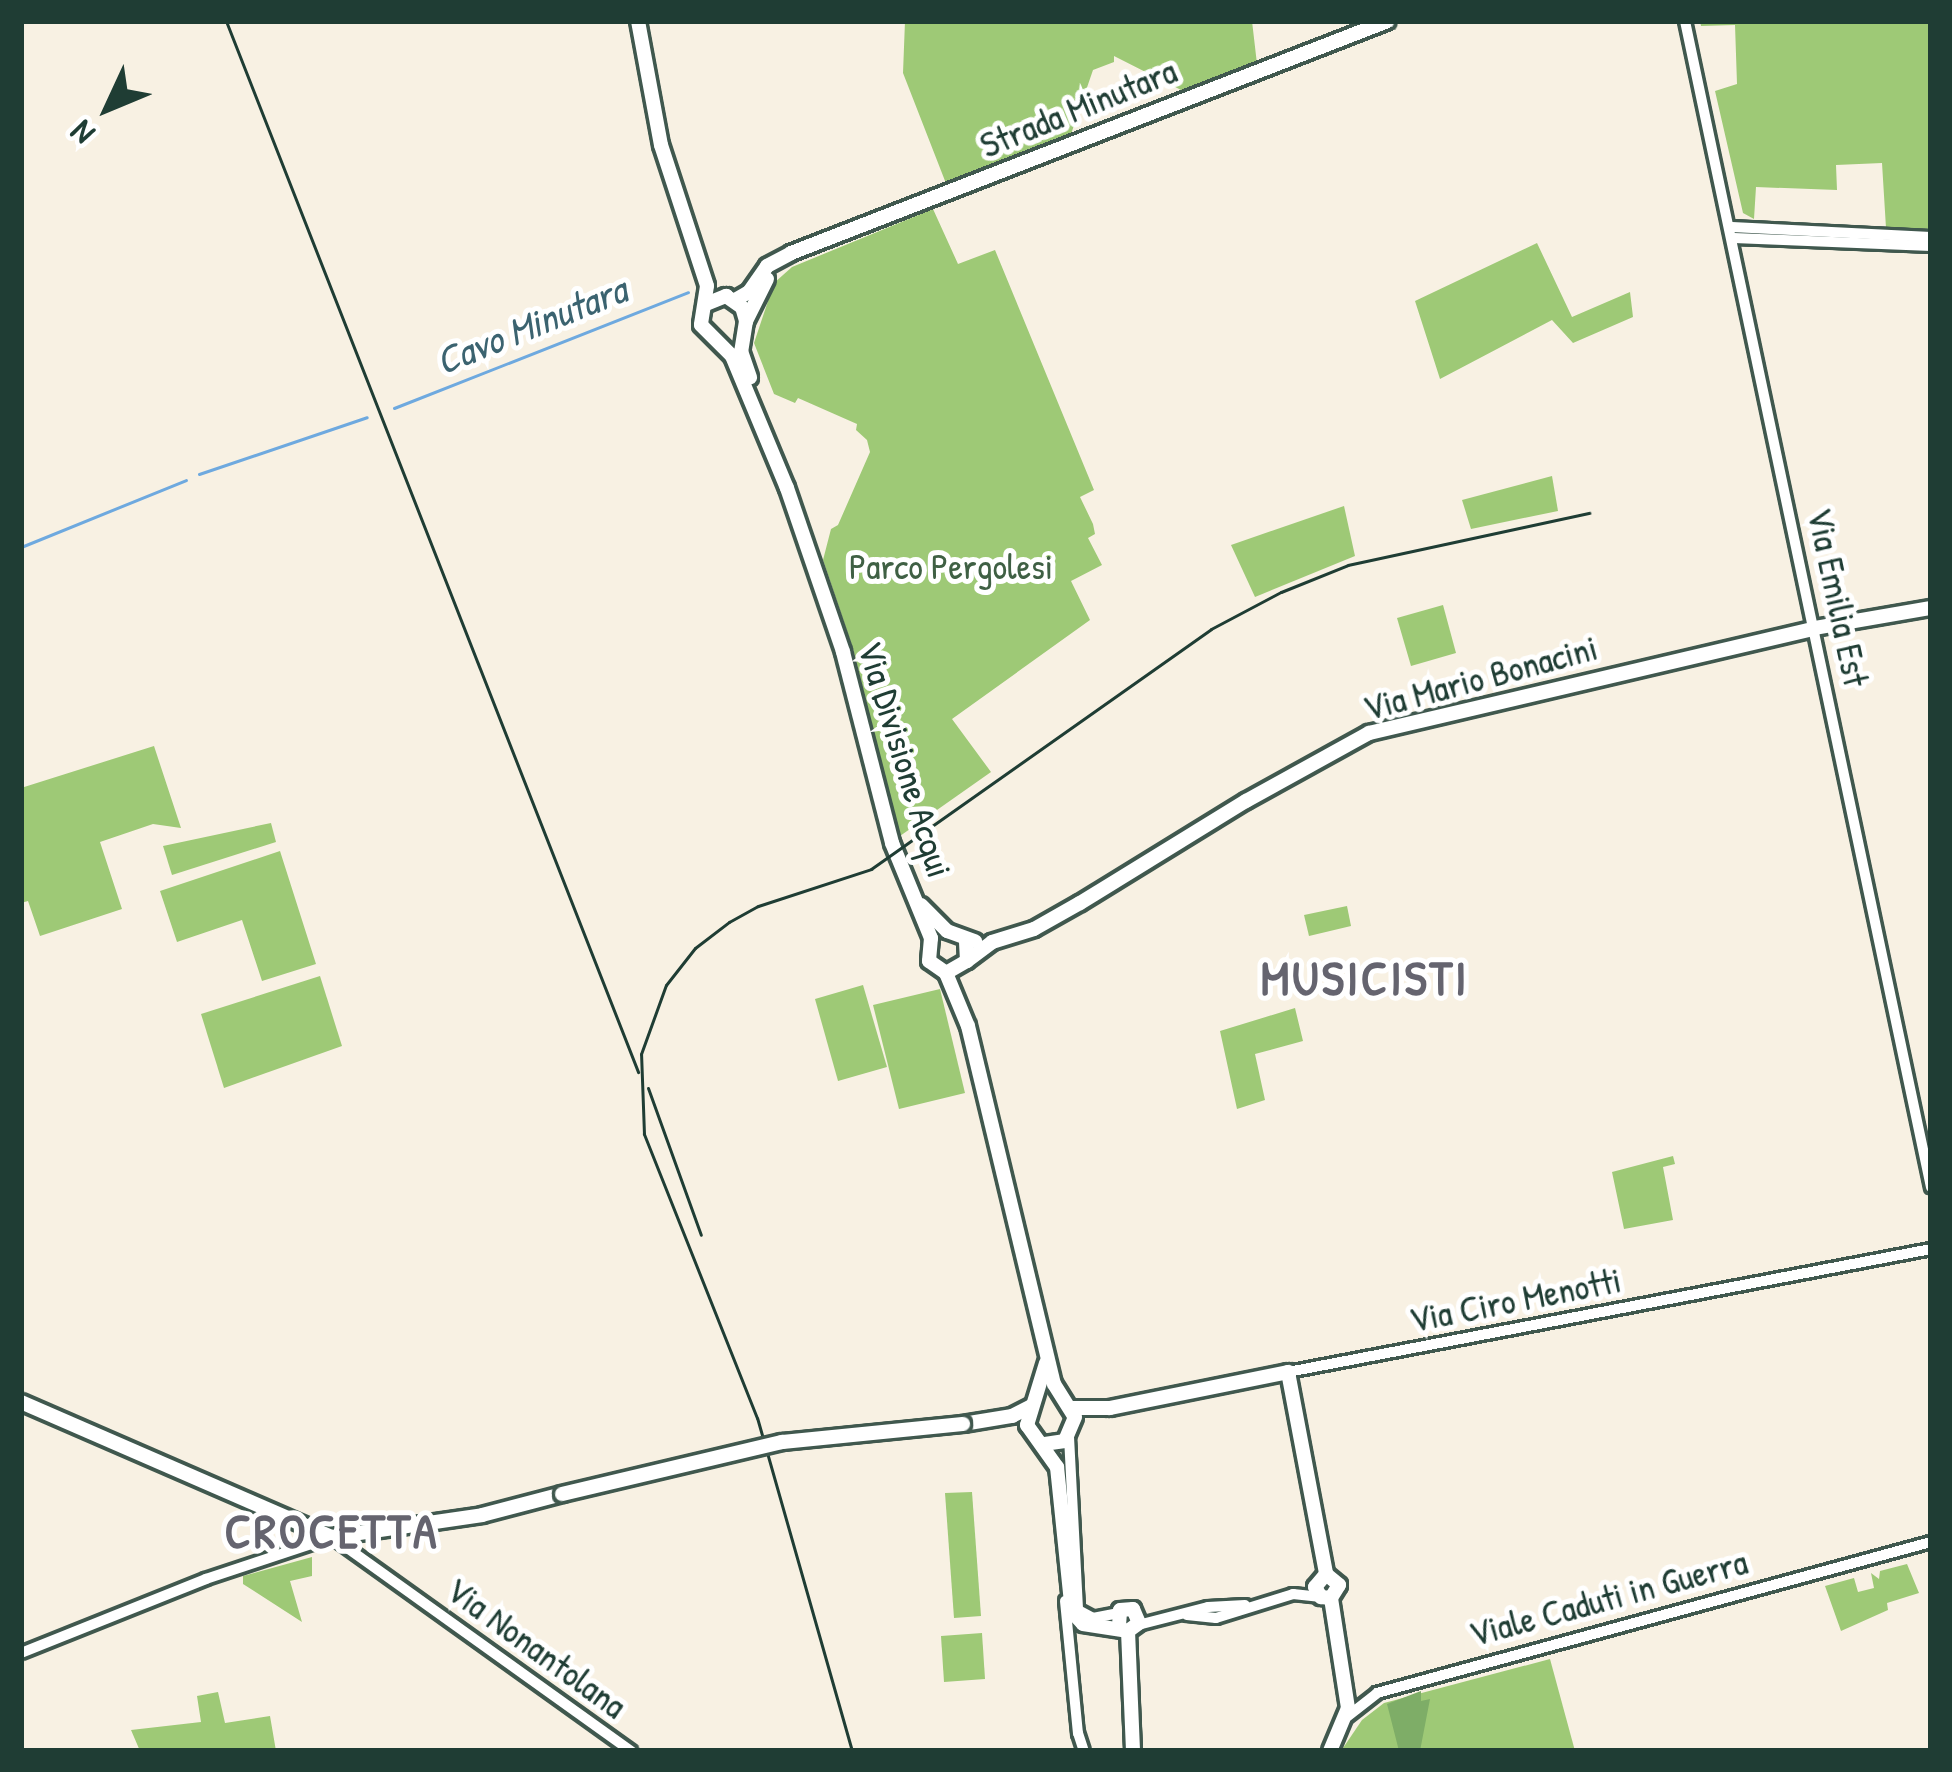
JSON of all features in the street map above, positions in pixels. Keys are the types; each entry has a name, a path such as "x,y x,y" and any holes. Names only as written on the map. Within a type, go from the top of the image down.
{"main road":[{"path":"638,21 652,113 674,190 707,286 706,304 730,298 674,190"},
{"name":"Strada Minutara","path":"730,298 749,292 766,266 790,253 1388,21"},
{"path":"721,342 744,326 765,282 790,253"},
{"name":"Via Divisione Acqui","path":"730,298 744,326 741,351 764,429 817,569 892,843 932,938"},
{"name":"Via Divisione Acqui","path":"706,304 702,328 721,342 764,429"},
{"name":"Via Mario Bonacini","path":"966,963 992,942 1080,903 1246,801 1370,733 1815,628 1931,608"},
{"name":"Via Divisione Acqui","path":"919,902 947,931"},
{"path":"960,998 965,940 947,931 932,938 929,962 946,973 960,998 1047,1358 1067,1405 1072,1432"},
{"name":"Via Mario Bonacini","path":"965,940 992,942"},
{"path":"946,973 966,963"},
{"path":"1030,1432 1047,1358"},
{"path":"1288,1372 1322,1576 1339,1585 1326,1597 1348,1708 1330,1751"},
{"name":"Via Ciro Menotti","path":"1035,1404 1110,1408 1288,1372"},
{"name":"Via Nonantolana","path":"21,1402 332,1538"},
{"path":"332,1538 482,1515 782,1442 1012,1417 1035,1404"},
{"name":"Via Ciro Menotti","path":"1043,1444 1110,1408"},
{"path":"963,1424 1030,1432 1057,1467 1074,1616 1083,1624 1128,1621 1133,1751"}],"street":[{"name":"Via Emilia Est","path":"1685,21 1931,1187"},
{"path":"1733,232 1931,246"},
{"path":"1891,240 1931,237"},
{"name":"Via Ciro Menotti","path":"1288,1372 1931,1249"},
{"path":"1072,1432 1078,1610 1093,1618 1128,1621 1187,1615 1208,1607 1248,1605 1293,1594 1322,1576"},
{"path":"1060,1507 1083,1749"},
{"path":"288,1516 301,1537 289,1553"},
{"path":"375,1569 364,1543 388,1527"},
{"path":"21,1653 206,1579 332,1538"},
{"name":"Via Nonantolana","path":"332,1538 631,1751"},
{"name":"Viale Caduti in Guerra","path":"1330,1751 1349,1714 1377,1693 1931,1542"},
{"path":"1293,1594 1326,1597"}],"green space":[{"path":"905,21 1252,21 1257,64 1185,92 1114,56 1114,62 1093,70 1069,140 947,186 903,73"},
{"path":"1700,21 1931,21 1931,229 1886,228 1882,163 1836,165 1837,190 1756,187 1754,219 1743,213 1715,91 1737,84 1735,25 1701,26"},
{"name":"Parco Pergolesi","path":"933,209 958,264 995,250 1094,490 1080,497 1095,534 1088,538 1102,565 1071,581 1090,620 952,719 991,772 900,836 853,649 823,560 831,529 838,525 870,452 867,440 856,430 857,424 798,398 795,403 774,394 754,343 774,283 792,267"},
{"path":"1537,243 1572,317 1630,292 1633,317 1573,343 1552,320 1440,379 1415,301"},
{"path":"1552,476 1558,511 1471,529 1462,500"},
{"path":"1344,506 1355,556 1255,597 1231,545"},
{"path":"1443,605 1456,653 1411,666 1397,618"},
{"path":"154,746 181,828 153,824 100,842 122,909 40,936 28,901 21,903 21,788"},
{"path":"271,823 276,842 172,875 163,846"},
{"path":"280,851 316,964 262,981 242,920 177,942 160,891"},
{"path":"1347,906 1351,926 1309,936 1304,915"},
{"path":"320,976 342,1046 224,1088 201,1014"},
{"path":"863,985 887,1067 838,1081 815,999"},
{"path":"940,989 965,1093 899,1109 873,1005"},
{"path":"1295,1008 1303,1041 1255,1054 1265,1100 1237,1109 1220,1031"},
{"path":"1673,1156 1675,1164 1663,1167 1673,1220 1624,1229 1612,1172"},
{"path":"972,1492 981,1616 954,1618 945,1493"},
{"path":"312,1557 312,1576 290,1581 302,1622 243,1584 243,1576"},
{"path":"1907,1564 1919,1593 1887,1603 1888,1610 1841,1631 1825,1586 1854,1578 1858,1592 1874,1588 1871,1573 1879,1579 1880,1571"},
{"path":"982,1633 985,1679 944,1682 941,1636"},
{"path":"1550,1659 1575,1751 1341,1751 1362,1720 1384,1703"},
{"path":"1421,1691 1421,1701 1430,1699 1420,1751 1399,1751 1387,1704"},
{"path":"218,1692 225,1723 270,1716 276,1751 140,1751 131,1730 201,1722 197,1696"}],"waterway":[{"name":"Cavo Minutara","path":"394,408 688,292"},
{"name":"Cavo Minutara","path":"199,474 367,417"},
{"name":"Cavo Minutara","path":"21,547 186,480"}],"railway":[{"path":"226,21 638,1072"},
{"path":"852,1751 757,1418 644,1134 641,1054 666,985 695,948 729,922 758,906 871,869 1211,629 1281,592 1348,565 1589,513"},
{"path":"648,1088 701,1235"}],"district":[{"name":"MUSICISTI","path":"1365,978"},
{"name":"CROCETTA","path":"332,1531"}]}
